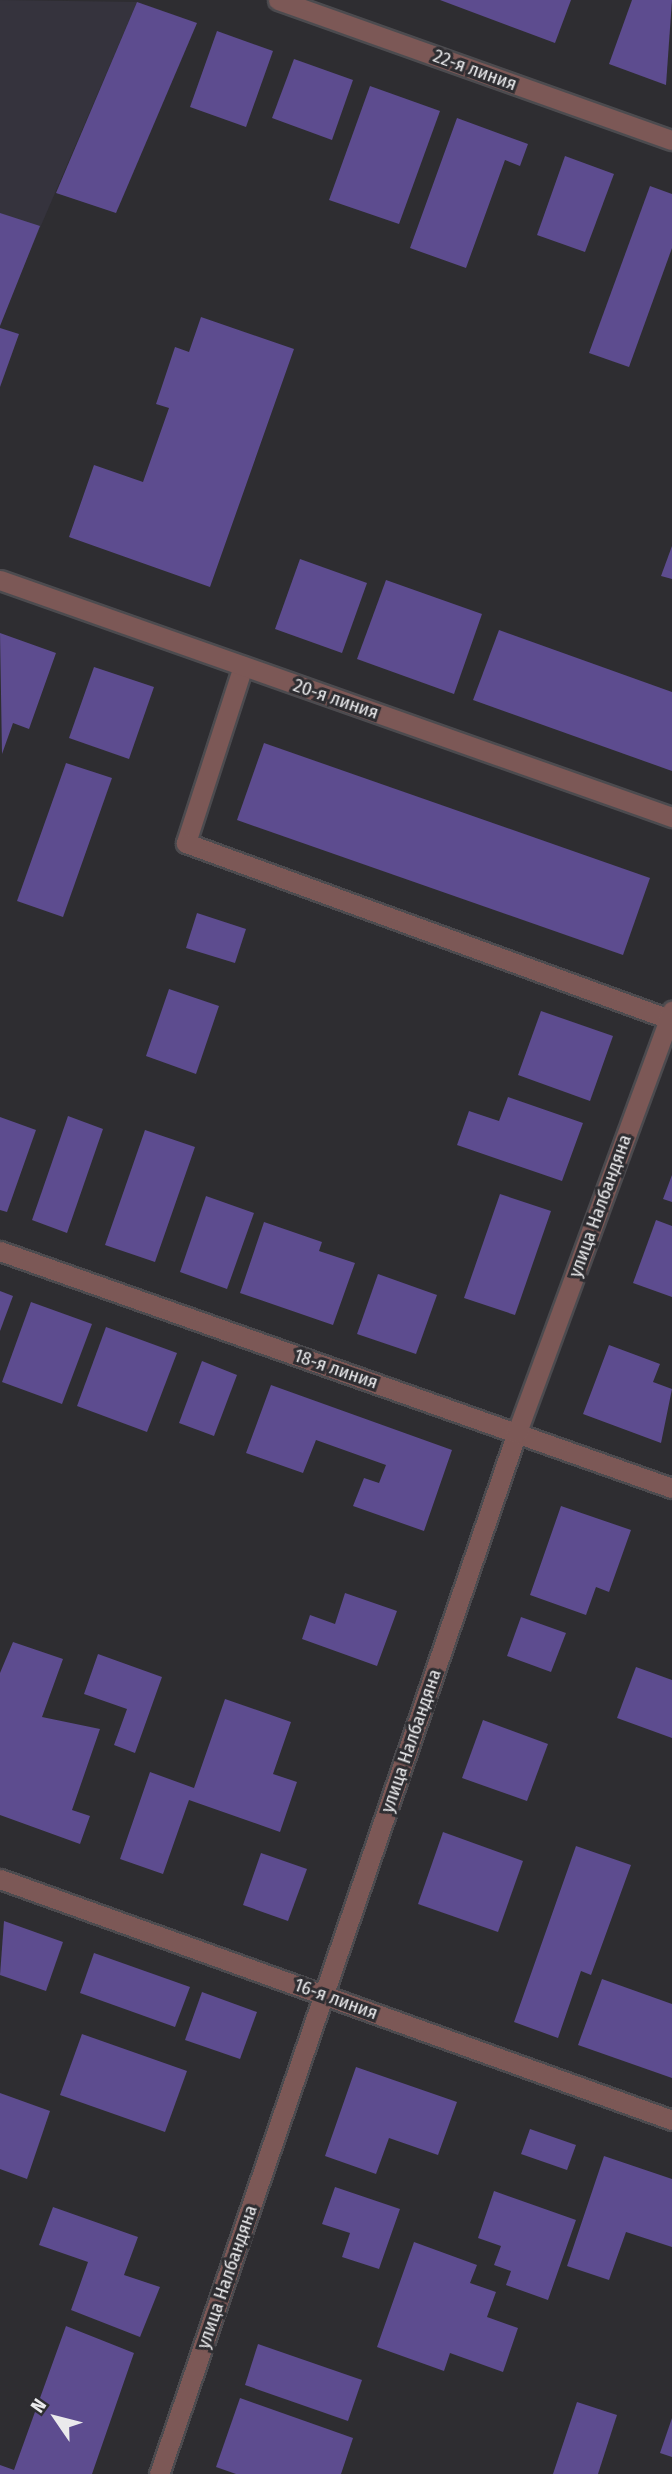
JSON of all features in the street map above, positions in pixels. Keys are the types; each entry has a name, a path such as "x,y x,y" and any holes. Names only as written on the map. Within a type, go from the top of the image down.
{"street":[{"name":"22-я линия","path":"278,0 672,141"},
{"name":"20-я линия","path":"0,580 672,817"},
{"path":"243,666 186,843 671,1015"},
{"name":"улица Налбандяна","path":"159,2474 517,1432 671,1015"},
{"name":"18-я линия","path":"0,1251 672,1488"},
{"name":"16-я линия","path":"0,1879 672,2120"}],"shaded area":[{"path":"0,0 137,2 0,321"}],"building":[{"path":"440,0 571,0 555,43"},
{"path":"632,0 672,0 666,85 609,64"},
{"path":"137,2 197,23 116,213 56,193"},
{"path":"217,31 273,51 246,127 190,107"},
{"path":"294,59 353,80 332,140 272,118"},
{"path":"370,86 440,111 399,224 329,200"},
{"path":"457,118 528,144 520,166 505,160 466,268 410,248"},
{"path":"565,156 614,174 585,252 537,235"},
{"path":"650,186 672,194 672,248 629,367 589,353"},
{"path":"0,213 40,226 0,326"},
{"path":"201,317 294,349 210,587 69,537 94,465 143,482 169,408 156,404 175,347 189,352"},
{"path":"0,328 19,334 0,387"},
{"path":"672,546 672,579 661,576"},
{"path":"300,559 367,583 342,653 275,629"},
{"path":"386,580 482,614 454,694 357,659"},
{"path":"499,630 672,692 672,771 473,700"},
{"path":"0,633 56,653 29,729 13,723 2,754"},
{"path":"94,667 154,687 129,759 69,738"},
{"path":"264,743 650,878 623,955 237,820"},
{"path":"66,763 112,778 63,917 17,901"},
{"path":"197,913 246,929 235,963 186,948"},
{"path":"169,989 219,1006 196,1074 146,1056"},
{"path":"541,1011 613,1036 590,1101 518,1075"},
{"path":"508,1097 583,1123 562,1181 457,1145 469,1111 499,1121"},
{"path":"68,1116 103,1129 67,1233 32,1220"},
{"path":"0,1117 36,1130 7,1212 0,1210"},
{"path":"145,1130 195,1147 155,1262 105,1245"},
{"path":"672,1175 672,1202 663,1199"},
{"path":"500,1194 551,1211 515,1315 464,1298"},
{"path":"206,1196 254,1213 227,1289 180,1272"},
{"path":"656,1220 672,1226 672,1297 633,1283"},
{"path":"264,1222 322,1242 319,1251 355,1263 333,1325 240,1293"},
{"path":"378,1274 437,1295 416,1354 357,1334"},
{"path":"0,1291 13,1296 0,1331"},
{"path":"31,1302 92,1324 62,1404 2,1382"},
{"path":"106,1327 177,1353 147,1432 77,1406"},
{"path":"609,1345 660,1364 653,1382 672,1389 661,1443 583,1414"},
{"path":"202,1361 237,1375 214,1436 179,1423"},
{"path":"271,1385 452,1450 424,1531 353,1506 364,1478 379,1483 386,1465 316,1440 303,1473 246,1453"},
{"path":"561,1506 631,1530 609,1592 596,1587 586,1615 530,1595"},
{"path":"345,1593 397,1611 377,1666 302,1639 310,1615 335,1624"},
{"path":"521,1617 566,1633 551,1672 507,1656"},
{"path":"13,1642 63,1659 42,1717 100,1729 72,1810 90,1816 80,1844 0,1815 0,1673"},
{"path":"98,1654 162,1677 135,1753 114,1745 127,1709 84,1694"},
{"path":"636,1667 672,1680 672,1738 617,1718"},
{"path":"225,1699 291,1722 273,1774 297,1782 280,1832 189,1800 163,1874 120,1859 150,1772 194,1788"},
{"path":"483,1720 548,1744 527,1801 462,1778"},
{"path":"443,1832 523,1861 498,1932 418,1904"},
{"path":"576,1846 631,1865 591,1975 581,1971 558,2038 514,2022"},
{"path":"261,1853 307,1869 288,1921 243,1905"},
{"path":"4,1921 63,1942 46,1991 0,1975"},
{"path":"94,1953 190,1987 175,2027 80,1993"},
{"path":"602,1979 672,2004 672,2078 578,2045"},
{"path":"202,1992 257,2012 240,2059 185,2040"},
{"path":"82,2034 187,2071 165,2132 60,2095"},
{"path":"356,2067 457,2102 438,2155 389,2138 376,2174 325,2156"},
{"path":"0,2093 50,2111 27,2179 0,2169"},
{"path":"530,2129 576,2145 567,2170 521,2154"},
{"path":"604,2156 672,2179 672,2247 626,2232 609,2280 567,2266"},
{"path":"335,2187 400,2209 379,2269 342,2257 350,2233 322,2224"},
{"path":"494,2191 576,2220 548,2300 506,2285 511,2271 494,2265 501,2246 478,2238"},
{"path":"53,2207 138,2237 124,2275 160,2287 140,2337 71,2310 88,2262 39,2245"},
{"path":"414,2242 477,2265 470,2283 496,2292 487,2317 518,2328 503,2372 450,2353 444,2371 377,2347"},
{"path":"66,2326 134,2353 92,2474 0,2474 0,2465 14,2470"},
{"path":"258,2344 362,2380 348,2421 245,2385"},
{"path":"240,2398 353,2438 341,2474 236,2474 216,2467"},
{"path":"577,2402 617,2415 598,2474 553,2474"},
{"path":"672,2418 672,2457 660,2453"}]}
